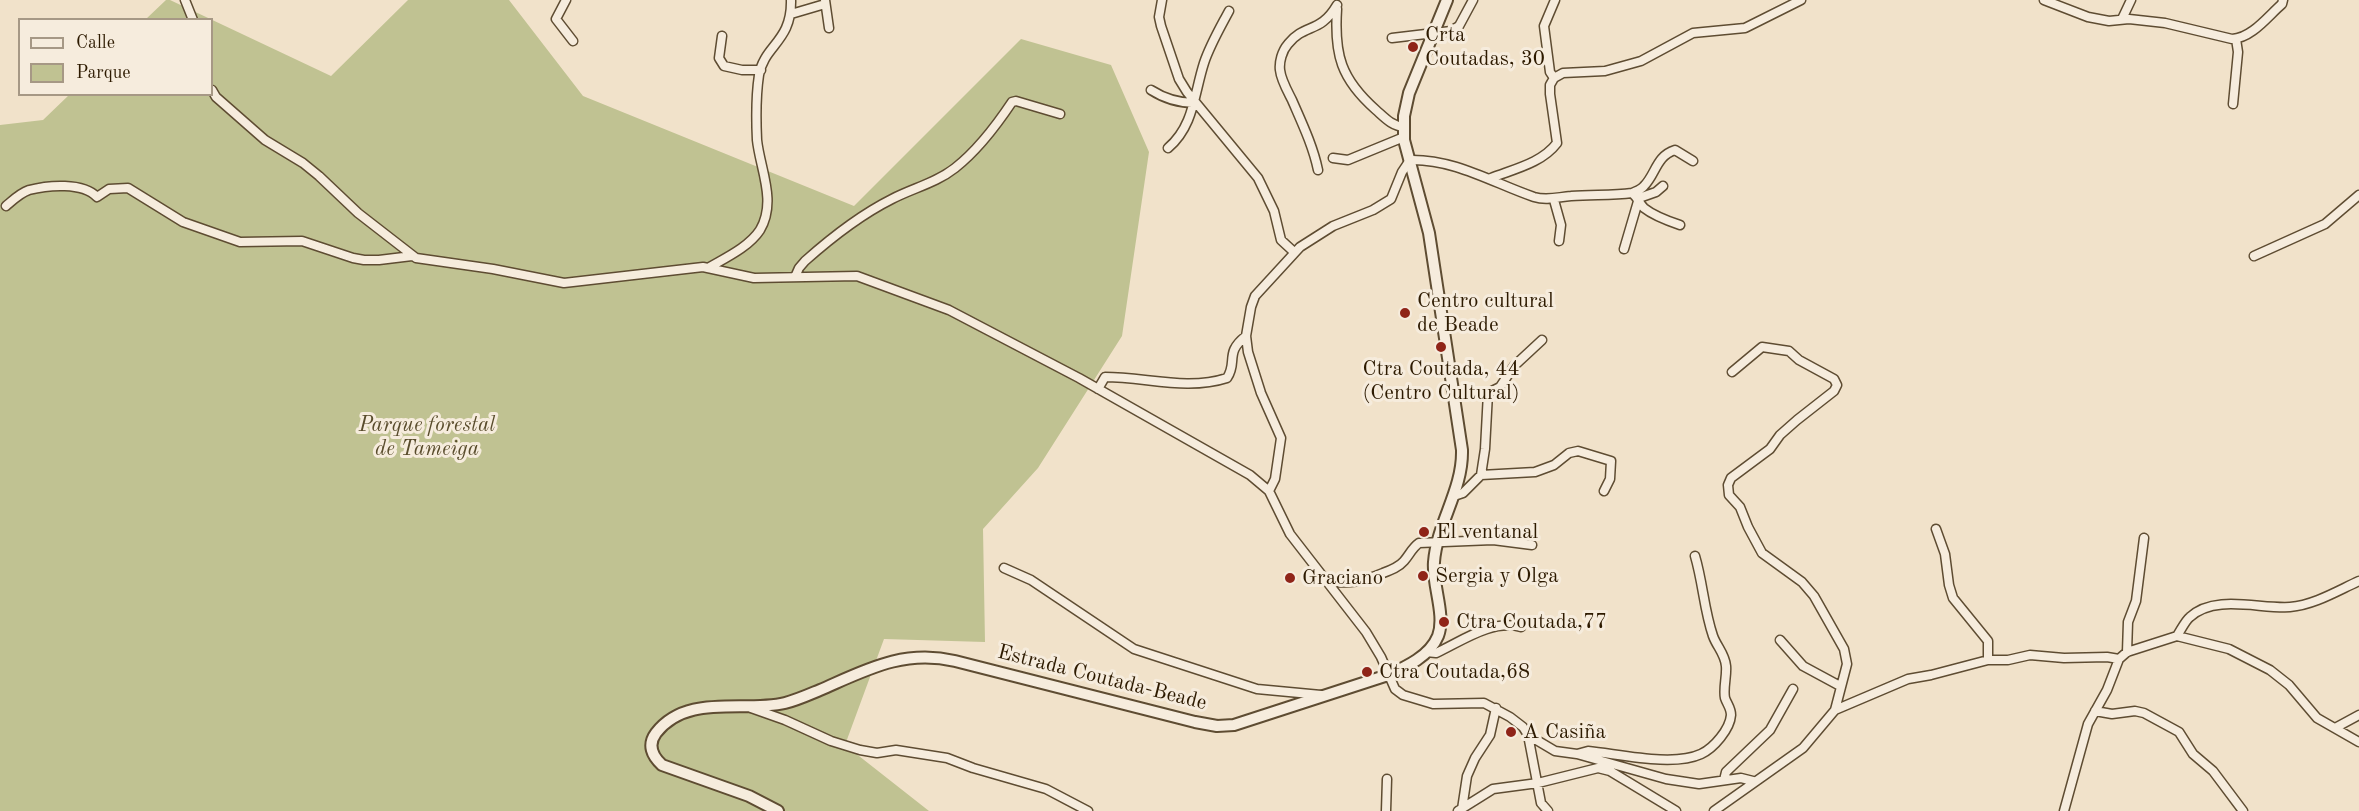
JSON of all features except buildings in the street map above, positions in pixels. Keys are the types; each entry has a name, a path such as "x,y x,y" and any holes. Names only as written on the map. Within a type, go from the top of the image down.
{"street":[{"path":"185,0 192,18"},
{"path":"566,0 556,19 573,41"},
{"path":"708,268 750,242 765,219 767,198 757,140 761,70 783,36 791,14 791,0"},
{"path":"1162,0 1159,17 1179,78 1195,103 1258,178 1274,211 1281,240 1294,252"},
{"name":"Estrada Coutada-Beade","path":"778,811 749,796 662,765 653,755 651,741 654,735 680,714 704,708 783,704 876,666 921,656 955,661 1175,718 1217,726 1246,723 1388,675 1411,663 1435,642 1440,629 1434,574 1438,542 1454,496 1462,457 1429,233 1404,132 1404,116 1409,93 1447,0"},
{"path":"1392,38 1451,31 1458,26 1473,0"},
{"path":"1554,78 1550,72 1545,26 1555,0"},
{"path":"1491,178 1533,162 1550,152 1557,143 1550,94 1550,85 1554,78 1563,73 1605,71 1641,61 1693,33 1711,29 1745,28 1802,0"},
{"path":"2044,0 2088,17 2109,21 2122,19 2165,23 2236,39 2241,39 2250,33 2282,4 2283,0"},
{"path":"2122,19 2131,0"},
{"path":"791,14 825,2 829,28"},
{"path":"1333,158 1348,160 1404,132 1359,95 1351,85 1335,40 1338,2"},
{"path":"1318,170 1300,118 1280,72 1281,59 1285,47 1293,38 1329,19 1338,2"},
{"path":"1168,148 1181,137 1195,103 1204,63 1229,11"},
{"path":"722,36 719,58 724,66 742,70 761,70"},
{"path":"2233,104 2238,52 2236,39"},
{"path":"1151,90 1161,97 1181,103 1195,103"},
{"path":"213,92 216,97 265,140 303,163 358,213 416,258 493,268 564,283 703,267 754,278 857,276 949,310 1098,389 1250,476 1269,491 1290,534 1366,632 1381,657 1395,689 1403,695 1433,704 1484,703 1496,708 1523,727 1528,735 1542,807 1548,811"},
{"path":"795,277 805,261 862,217 956,167 986,137 1012,102 1016,101 1060,114"},
{"path":"1624,249 1635,196 1644,188 1659,161 1667,153 1675,150 1693,161"},
{"path":"1269,491 1275,479 1281,438 1261,393 1245,336 1247,318 1255,296 1294,252 1333,226 1388,202 1394,196 1402,172 1410,160 1441,163 1491,178 1536,197 1554,200 1571,196 1635,196 1656,192 1663,186"},
{"path":"6,206 28,191 44,188 74,186 91,191 97,197 109,189 128,188 183,222 231,240 251,243 302,241 364,260 412,256"},
{"path":"2254,256 2325,224 2359,195"},
{"path":"1635,196 1642,207 1680,225"},
{"path":"1554,200 1561,225 1559,241"},
{"path":"1098,389 1105,377 1126,377 1182,385 1227,378 1231,372 1232,350 1245,336"},
{"path":"1454,394 1488,393 1500,387 1514,366 1542,340"},
{"path":"1732,372 1762,347 1778,348 1790,351 1799,360 1834,380 1837,385 1834,391 1780,435 1770,449 1738,472 1728,485 1729,495 1740,507 1762,553 1802,582 1814,596 1844,649 1847,664 1835,710"},
{"path":"1454,496 1463,493 1481,475 1488,393"},
{"path":"1481,475 1535,472 1554,465 1569,453 1578,451 1611,461 1610,479 1604,491"},
{"path":"1936,529 1945,554 1948,585 1953,598 1988,641 1988,660"},
{"path":"2127,652 2128,622 2136,601 2144,538"},
{"path":"1327,581 1362,582 1397,567 1419,543 1493,540 1532,545"},
{"path":"1577,754 1588,751 1680,759 1701,754 1713,746 1729,724 1731,714 1725,697 1726,665 1714,638 1703,594 1703,582 1695,556"},
{"path":"1004,568 1030,580 1134,649 1257,689 1328,694"},
{"path":"2177,636 2189,617 2202,609 2218,605 2289,607 2303,605 2359,581"},
{"path":"1426,652 1436,653 1492,626 1509,623 1521,627"},
{"path":"2064,811 2088,724 2107,690 2119,659 2127,652 2177,636 2229,649 2270,670 2289,685 2317,718 2359,742"},
{"path":"1780,640 1803,666 1840,686"},
{"path":"1714,811 1803,748 1835,710 1908,679 1988,660 2008,660 2030,655 2119,659"},
{"path":"1724,780 1726,772 1770,730 1793,689"},
{"path":"742,706 785,720 831,741 860,750 877,753 896,750 947,758 1046,789 1088,811"},
{"path":"1460,810 1467,776 1475,758 1490,735 1496,708"},
{"path":"2095,711 2112,714 2135,711 2144,713 2179,732 2193,754 2213,771 2243,811"},
{"path":"2335,728 2359,715"},
{"path":"1528,735 1555,751 1577,754 1646,773 1699,784 1741,778 1754,781"},
{"path":"1460,810 1493,789 1538,783 1588,769 1598,768 1638,776 1646,773"},
{"path":"1610,771 1676,811"},
{"path":"1386,811 1387,778"}],"green space":[{"name":"Parque forestal de Tameiga","path":"166,0 170,0 208,18 147,18"},
{"name":"Parque forestal de Tameiga","path":"408,0 509,0 583,96 854,206 1021,39 1111,65 1149,152 1122,336 1038,468 983,529 985,642 884,639 845,745 929,811 0,811 0,125 43,120 68,96 213,96 213,20 331,76"}],"place":[{"name":"Crta Coutadas, 30","path":"1413,47"},
{"name":"Centro cultural de Beade","path":"1405,313"},
{"name":"Ctra Coutada, 44 (Centro Cultural)","path":"1441,347"},
{"name":"El ventanal","path":"1424,532"},
{"name":"Sergia y Olga","path":"1423,576"},
{"name":"Graciano","path":"1290,578"},
{"name":"Ctra Coutada,77","path":"1444,622"},
{"name":"Ctra Coutada,68","path":"1367,672"},
{"name":"A Casiña","path":"1511,732"}]}
